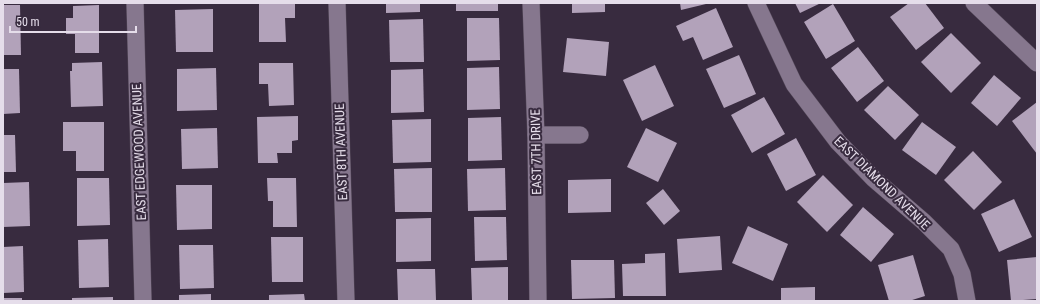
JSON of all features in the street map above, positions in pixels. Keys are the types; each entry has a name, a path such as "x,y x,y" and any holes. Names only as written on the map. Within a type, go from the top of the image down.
{"street":[{"name":"EAST EDGEWOOD AVENUE","path":"135,3 143,301"},
{"name":"EAST 8TH AVENUE","path":"337,3 346,301"},
{"name":"EAST 7TH DRIVE","path":"531,3 536,135 538,301"},
{"name":"EAST DIAMOND AVENUE","path":"756,3 794,84 838,142 874,179 924,222 951,249 962,274 967,301"},
{"path":"974,3 1037,63"},
{"path":"536,135 580,135"}],"building":[{"path":"259,3 295,3 295,18 285,18 286,42 259,42"},
{"path":"386,3 420,3 420,12 386,13"},
{"path":"456,3 498,3 498,11 456,11"},
{"path":"572,3 605,3 605,12 572,13"},
{"path":"680,3 706,3 706,4 681,10"},
{"path":"795,3 821,3 800,13"},
{"path":"909,3 925,3 944,28 916,50 890,17"},
{"path":"833,4 855,41 826,59 804,22"},
{"path":"3,5 20,5 21,55 3,55"},
{"path":"99,5 99,53 75,53 75,34 66,34 66,18 73,18 73,6"},
{"path":"716,8 733,47 703,60 693,37 683,41 676,26"},
{"path":"213,9 213,52 176,52 175,10"},
{"path":"467,18 499,18 500,60 467,61"},
{"path":"423,19 424,62 390,62 389,20"},
{"path":"951,33 981,63 951,93 921,62"},
{"path":"567,38 609,42 606,76 563,72"},
{"path":"858,47 884,81 857,102 831,68"},
{"path":"739,55 756,94 724,108 706,69"},
{"path":"102,62 103,106 71,107 70,71 72,71 72,63"},
{"path":"259,63 293,63 294,105 269,106 268,84 259,84"},
{"path":"655,65 674,106 642,121 623,80"},
{"path":"499,67 500,109 467,110 467,68"},
{"path":"216,68 217,110 177,111 177,69"},
{"path":"3,69 19,69 20,113 3,114"},
{"path":"423,69 424,112 391,113 391,70"},
{"path":"994,75 1021,98 997,126 971,103"},
{"path":"888,86 919,115 895,140 864,110"},
{"path":"764,97 785,134 752,153 731,115"},
{"path":"1037,102 1037,154 1012,121"},
{"path":"298,116 298,140 292,141 292,153 277,153 278,163 258,163 257,117"},
{"path":"501,117 502,160 468,161 468,118"},
{"path":"431,119 431,162 393,163 392,120"},
{"path":"63,122 104,122 104,171 76,171 76,151 63,151"},
{"path":"922,122 956,147 936,175 902,150"},
{"path":"217,128 218,168 182,169 181,129"},
{"path":"646,128 677,143 658,182 627,167"},
{"path":"3,135 15,135 16,172 3,172"},
{"path":"796,138 816,175 786,191 767,154"},
{"path":"973,151 1002,182 974,210 944,180"},
{"path":"432,168 432,212 395,212 394,169"},
{"path":"505,168 506,210 468,211 467,169"},
{"path":"823,175 853,205 827,232 797,202"},
{"path":"77,178 109,178 110,225 77,226"},
{"path":"267,178 296,178 297,227 273,227 273,201 268,201"},
{"path":"611,179 611,212 568,213 568,180"},
{"path":"29,182 30,226 3,227 3,183"},
{"path":"176,185 212,185 212,229 177,230"},
{"path":"663,189 680,211 664,225 646,203"},
{"path":"1014,199 1032,237 999,252 981,214"},
{"path":"863,207 894,234 871,262 840,235"},
{"path":"474,217 506,217 507,260 475,261"},
{"path":"431,218 431,261 396,262 396,219"},
{"path":"748,226 788,244 773,281 732,263"},
{"path":"720,236 722,270 679,273 677,239"},
{"path":"271,237 303,237 303,282 272,282"},
{"path":"108,239 109,287 79,288 78,240"},
{"path":"179,245 213,245 214,288 180,289"},
{"path":"23,246 24,292 3,293 3,247"},
{"path":"665,253 666,296 623,296 622,264 645,263 645,254"},
{"path":"913,255 925,296 909,301 889,301 878,265"},
{"path":"1037,257 1037,299 1011,301 1007,260"},
{"path":"571,260 614,260 615,298 572,299"},
{"path":"508,267 508,301 472,301 471,268"},
{"path":"397,269 435,269 436,301 398,301"},
{"path":"815,287 815,301 781,301 781,288"},
{"path":"211,294 211,301 179,301 179,295"},
{"path":"304,294 305,301 269,301 269,295"},
{"path":"113,297 113,301 72,301 72,298"},
{"path":"3,298 22,298 22,301 3,301"}]}
